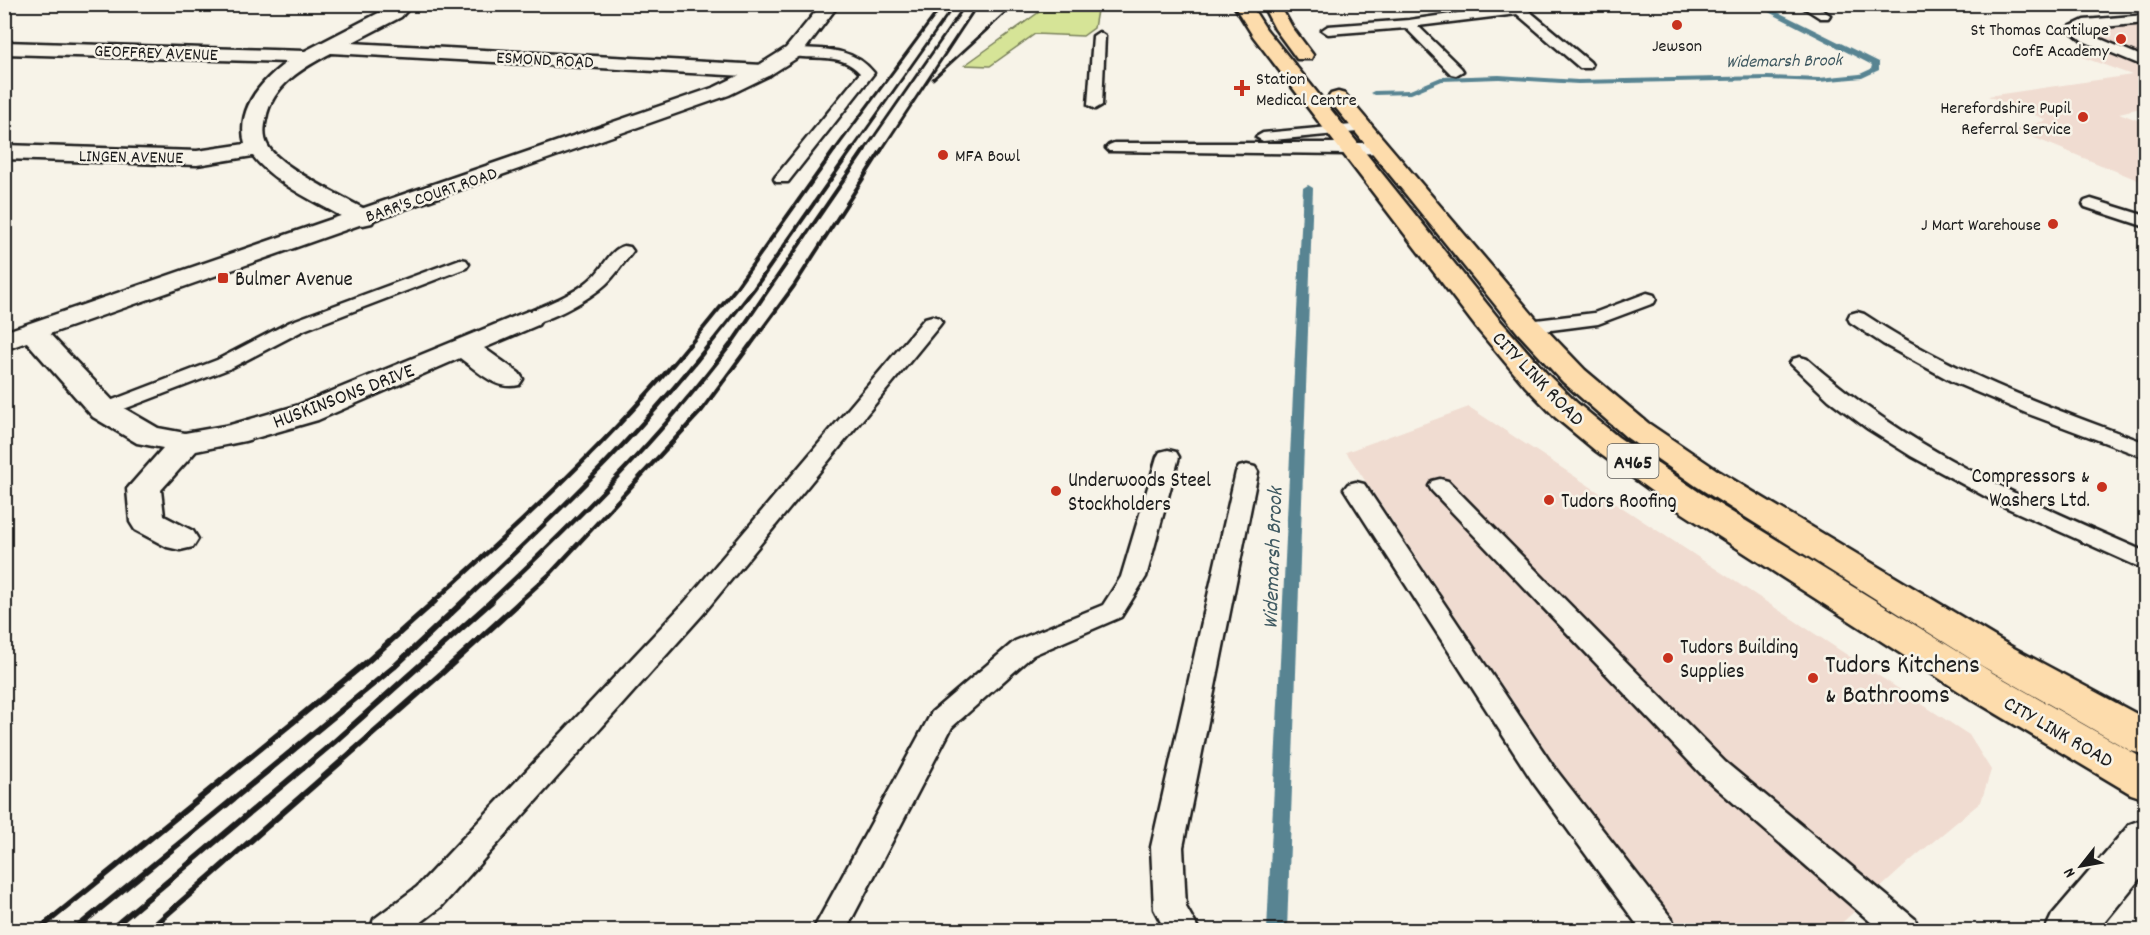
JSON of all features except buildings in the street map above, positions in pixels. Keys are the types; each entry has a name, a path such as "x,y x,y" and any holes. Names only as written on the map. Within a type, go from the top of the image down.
{"highway":[{"name":"CITY LINK ROAD","path":"1240,4 1259,32 1528,327 1603,403 1637,430 1700,473 1996,656 2145,739"},
{"name":"CITY LINK ROAD","path":"1270,4 1357,139 1489,325 1536,381 1566,411 1607,444 1687,500 1979,684 2145,782"}],"street":[{"path":"363,218 283,170 258,149 252,126 259,103 275,81 307,57 394,14 405,4"},
{"name":"BARR'S COURT ROAD","path":"4,342 722,91 763,71 793,52 831,4"},
{"name":"ESMOND ROAD","path":"327,47 763,71"},
{"name":"GEOFFREY AVENUE","path":"4,48 307,57"},
{"name":"LINGEN AVENUE","path":"4,152 196,158 258,149"},
{"name":"HUSKINSONS DRIVE","path":"33,333 104,411 148,436 185,443 234,434 307,413 528,320"},
{"path":"463,347 508,379"},
{"path":"180,539 147,522 144,489 185,443"},
{"path":"2069,930 2145,837"}],"lane":[{"path":"1803,4 1824,15"},
{"path":"1328,30 1409,24 1525,8 1585,65"},
{"path":"2145,19 2084,24 2073,28 2087,38 2145,63"},
{"path":"1409,24 1456,70"},
{"path":"1095,105 1099,36"},
{"path":"782,179 867,73 847,57 836,53 793,52"},
{"path":"1114,148 1357,139"},
{"path":"1187,146 1357,139"},
{"path":"2091,204 2145,222"},
{"path":"528,320 579,296 601,279 624,251"},
{"path":"104,411 224,364 297,326 460,264"},
{"path":"1528,327 1598,318 1647,299"},
{"path":"1857,318 1889,342 1945,371 2005,397 2145,451"},
{"path":"386,930 429,897 694,608 932,322"},
{"path":"1800,363 1853,411 1903,441 2039,514 2145,562"},
{"path":"829,930 942,720 1024,648 1112,611 1133,577 1168,457"},
{"path":"1182,930 1170,909 1167,847 1247,472"},
{"path":"1440,486 1715,771 1903,930"},
{"path":"1356,489 1543,774 1660,930"}],"shaded area":[{"name":"Herefordshire Pupil Referral Service","path":"2145,21 2145,107 2119,113 2145,123 2145,183 2015,130 2047,120 1988,96 2132,75 2068,52 2114,47 2079,31 2099,24"},
{"name":"Tudors Building Supplies","path":"1469,407 1969,735 1991,770 1981,802 1911,860 1834,930 1677,930 1605,839 1346,452"}],"green space":[{"path":"1049,5 1098,5 1094,28 1083,36 1035,34 990,66 965,65"}],"waterway":[{"name":"Widemarsh Brook","path":"1374,93 1411,92 1441,79 1499,77 1578,82 1768,78 1819,80 1862,76 1875,70 1876,64 1756,4"},
{"name":"Widemarsh Brook","path":"1277,930 1308,188"}],"railway":[{"path":"834,151 943,4"},
{"path":"851,151 955,4"},
{"path":"864,151 966,4"},
{"path":"881,151 978,4"},
{"path":"933,79 1015,4"},
{"path":"688,347 736,288 835,149"},
{"path":"708,347 754,289 852,149"},
{"path":"729,347 865,149"},
{"path":"749,347 794,286 882,149"},
{"path":"433,602 533,510 598,446 660,380 689,345"},
{"path":"463,602 622,446 709,345"},
{"path":"490,602 645,447 730,345"},
{"path":"519,602 551,573 702,410 750,345"},
{"path":"38,930 368,661 435,601"},
{"path":"74,930 394,667 464,601"},
{"path":"110,930 333,743 492,601"},
{"path":"149,930 521,601"}],"place":[{"name":"Jewson","path":"1677,25"},
{"name":"St Thomas Cantilupe CofE Academy","path":"2121,39"},
{"name":"Station Medical Centre","path":"1242,88"},
{"name":"Herefordshire Pupil Referral Service","path":"2083,117"},
{"name":"MFA Bowl","path":"943,155"},
{"name":"J Mart Warehouse","path":"2053,224"},
{"name":"Bulmer Avenue","path":"223,278"},
{"name":"Compressors & Washers Ltd.","path":"2102,487"},
{"name":"Underwoods Steel Stockholders","path":"1056,491"},
{"name":"Tudors Roofing","path":"1549,500"},
{"name":"Tudors Building Supplies","path":"1668,658"},
{"name":"Tudors Kitchens & Bathrooms","path":"1813,678"}]}
